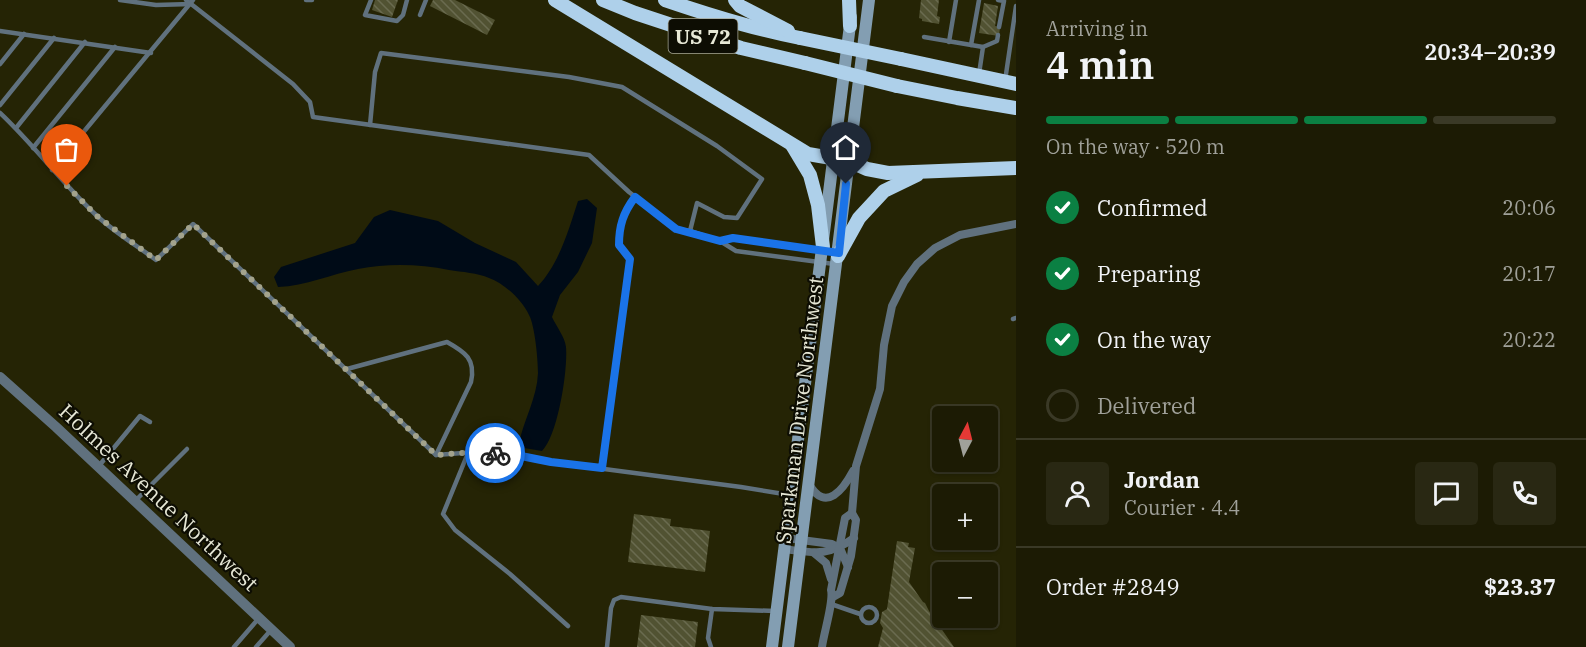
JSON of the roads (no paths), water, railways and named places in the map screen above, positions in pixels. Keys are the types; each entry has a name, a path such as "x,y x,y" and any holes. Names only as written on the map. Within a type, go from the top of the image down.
{"highway":[{"path":"555,0 808,154 849,161 867,169 888,173 1016,168"},
{"name":"US 72","path":"603,0 741,48 897,86 1016,108"},
{"name":"US 72","path":"665,0 707,15 771,33 1010,83"},
{"path":"735,0 740,6 800,38"},
{"path":"850,26 851,0"},
{"name":"US 72","path":"971,101 984,97 1016,98"},
{"path":"791,144 810,175 818,205 822,253"},
{"path":"838,258 859,218 884,191 925,171"}],"main road":[{"name":"Sparkman Drive Northwest","path":"788,647 869,0"},
{"name":"Sparkman Drive Northwest","path":"772,647 850,26"}],"street":[{"path":"809,484 812,490 822,496 834,496 844,488 856,466 880,389 884,345 892,306 904,282 917,264 936,248 960,235 1016,224"},
{"name":"Holmes Avenue Northwest","path":"0,377 290,647"},
{"path":"832,601 840,592 854,538 856,520 852,513 856,466"},
{"path":"822,647 845,518 852,513"},
{"path":"814,553 840,548 854,538"},
{"path":"785,543 832,544 840,548 848,567"},
{"path":"801,545 826,563 832,583"}],"lane":[{"path":"120,0 156,5 190,1 293,84 310,102 313,117 589,155 635,197 676,229 720,241 736,251 822,253 838,258"},
{"path":"306,0 312,0"},
{"path":"371,0 365,15 397,21 403,15 407,0"},
{"path":"420,15 426,0"},
{"path":"950,42 956,0"},
{"path":"971,45 978,0"},
{"path":"998,0 1004,1 999,27"},
{"path":"52,170 151,53 190,1"},
{"path":"1010,83 1016,6"},
{"path":"0,31 151,53"},
{"path":"0,64 24,34"},
{"path":"924,37 983,47 997,41 998,36"},
{"path":"0,105 54,38"},
{"path":"16,128 85,42"},
{"path":"33,148 116,47"},
{"path":"979,76 983,47"},
{"path":"370,125 375,72 381,53 568,77 622,87 717,146 762,179 737,218 724,217 697,203 690,231"},
{"path":"0,113 98,217 156,260 193,224 436,455 511,454 551,462 791,495"},
{"path":"602,468 630,259 619,245 619,229 624,211 635,197"},
{"path":"720,241 733,238 822,253 838,258"},
{"path":"347,369 447,342 465,352 474,370 471,382 436,455"},
{"path":"98,467 140,417 150,422"},
{"path":"134,502 187,449"},
{"path":"468,453 443,514 455,530 510,574 568,626"},
{"path":"607,647 611,608 614,600 621,597 711,609 776,611"},
{"path":"832,601 860,614"},
{"path":"709,647 711,609"},
{"path":"234,647 259,618"},
{"path":"256,647 271,630"}]}
